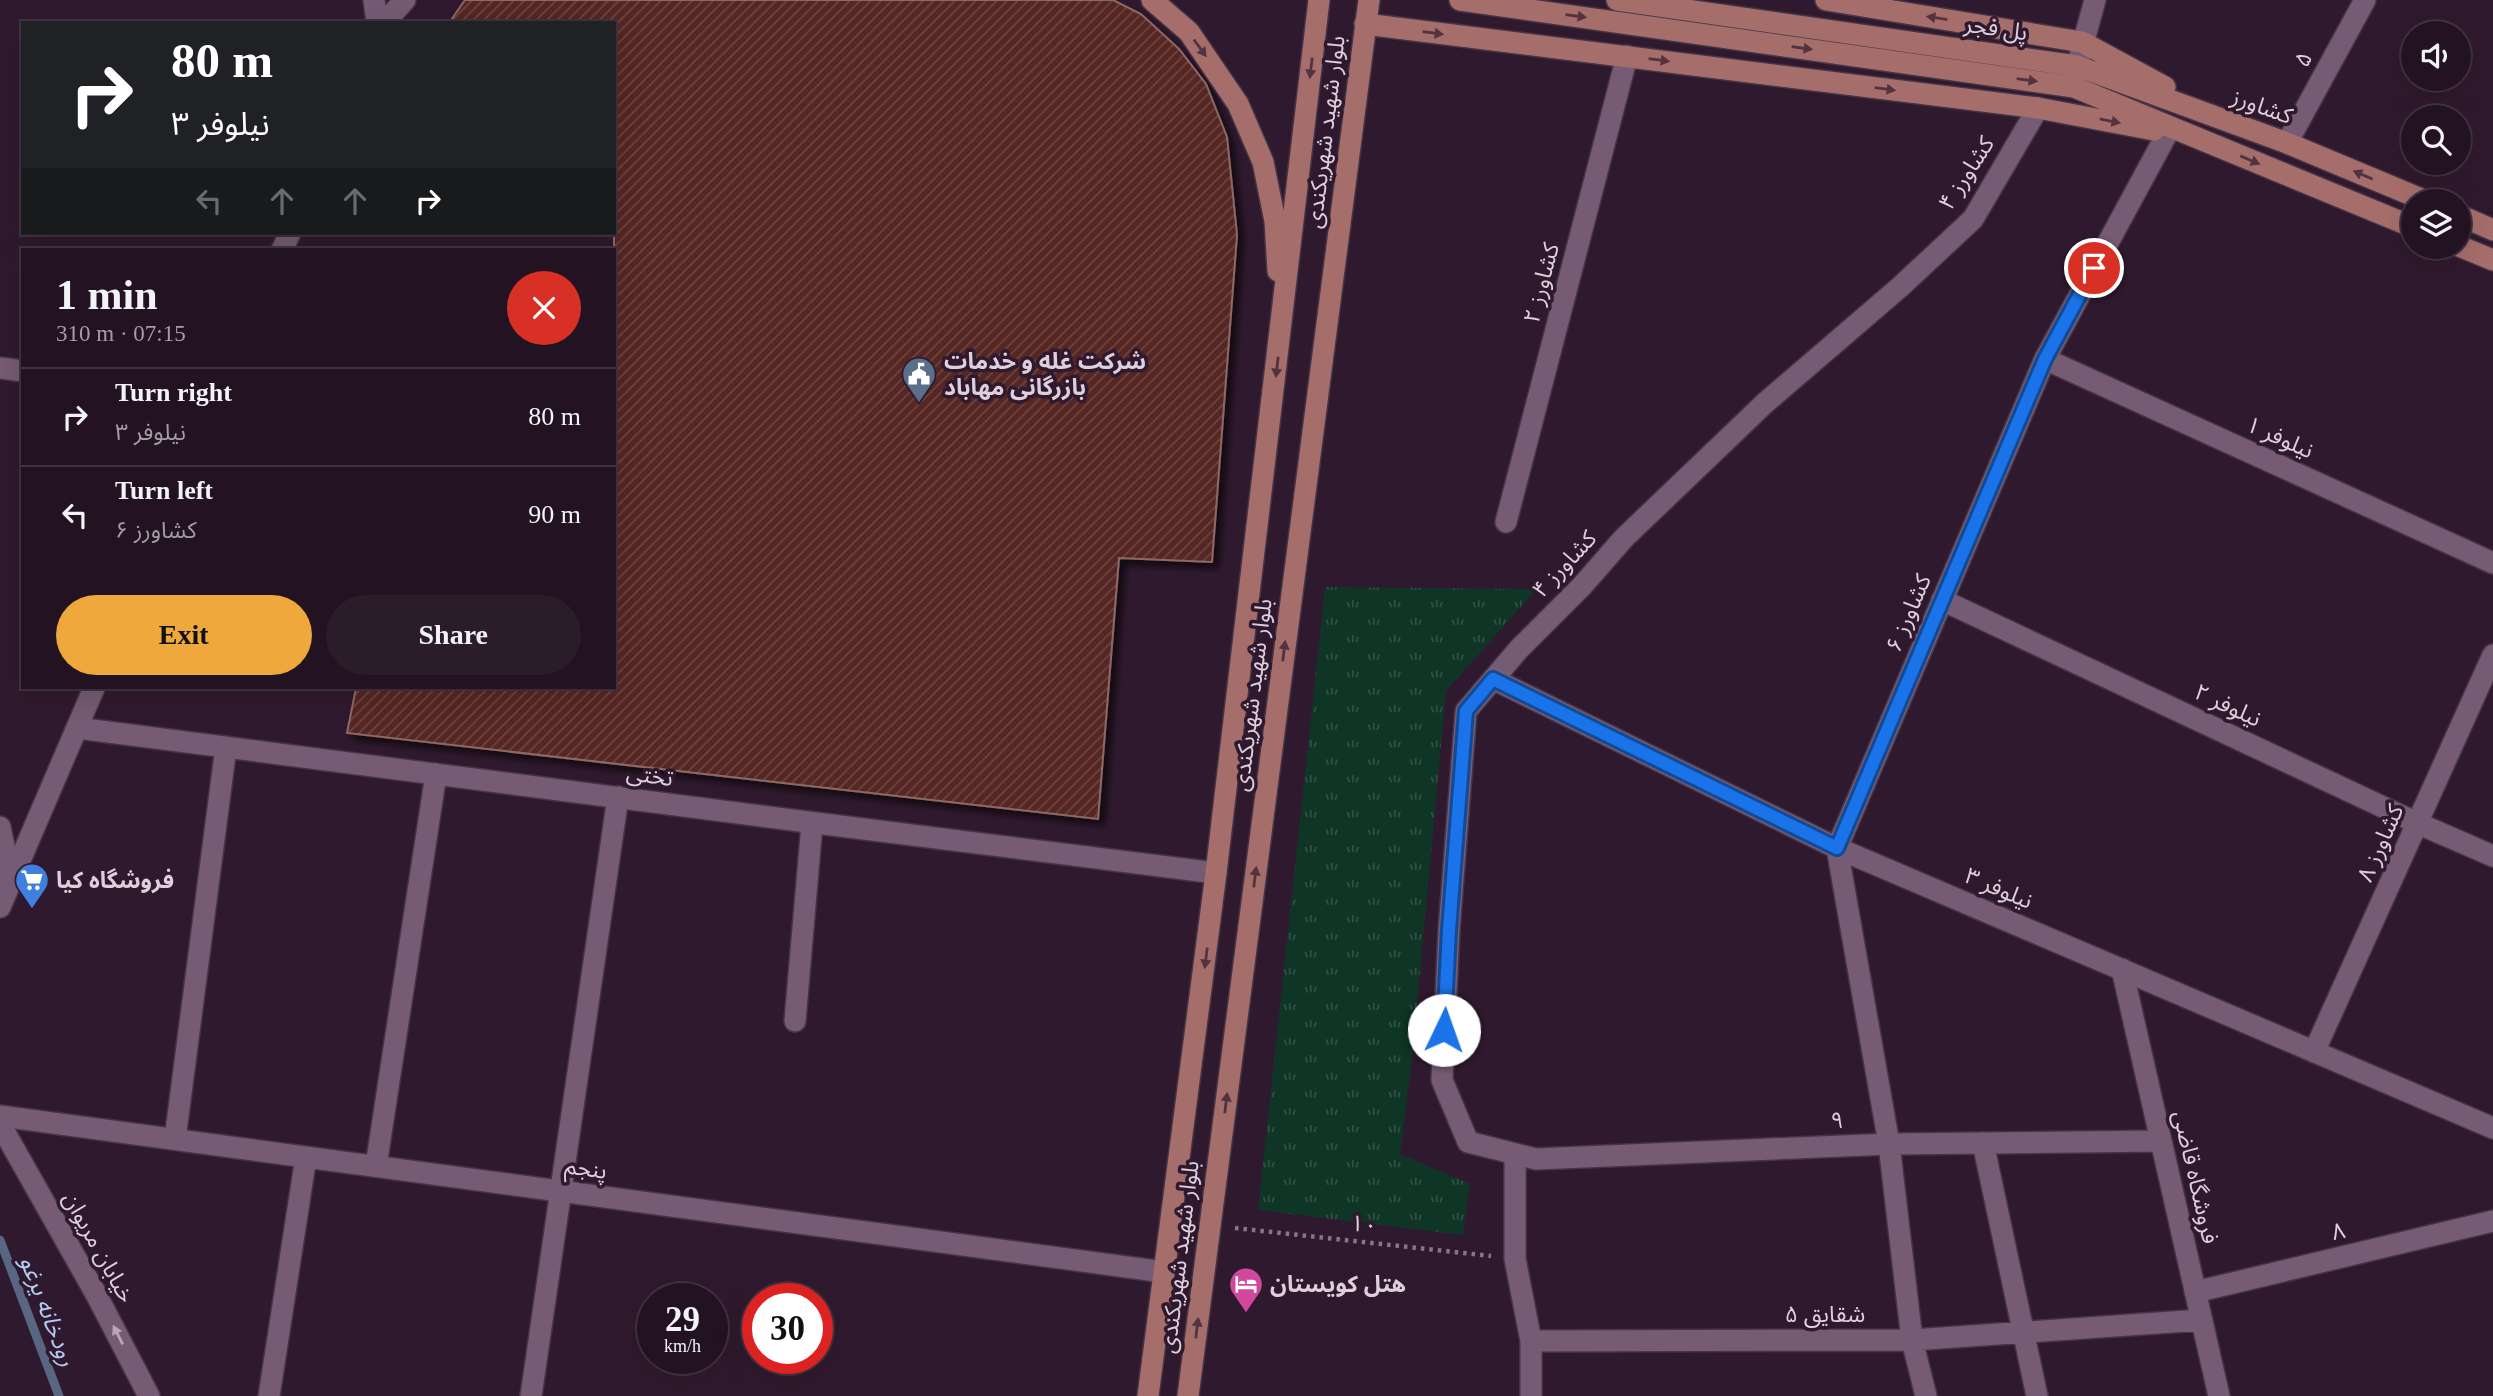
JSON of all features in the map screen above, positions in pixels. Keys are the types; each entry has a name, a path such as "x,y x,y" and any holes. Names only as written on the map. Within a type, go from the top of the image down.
{"main road":[{"path":"1152,0 1189,32 1215,68 1238,104 1263,162 1275,221 1281,328"},
{"name":"بلوار شهید شهریکندی","path":"1148,1396 1216,873 1319,0"},
{"name":"بلوار شهید شهریکندی","path":"1188,1396 1369,0"},
{"path":"1460,0 2075,76 2212,144 2401,222"},
{"name":"پل فجر","path":"1617,0 2075,76"},
{"path":"1826,0 2082,42 2228,121"},
{"path":"1365,24 2038,108 2168,132 2212,144"},
{"name":"کشاورز","path":"2075,76 2228,121 2401,191"},
{"path":"2471,220 2493,230"},
{"path":"2471,251 2493,260"}],"street":[{"path":"374,0 377,21"},
{"path":"386,21 405,0"},
{"path":"2075,76 2095,0"},
{"name":"۵","path":"2287,143 2365,0"},
{"name":"کشاورز ۲","path":"1506,522 1627,56"},
{"name":"کشاورز ۴","path":"1516,1154 1468,1142 1441,1080 1449,930 1466,711 1518,649 1583,586 1624,538 1765,403 1973,219 2038,108"},
{"name":"کشاورز ۶","path":"1837,848 2045,359 2168,132"},
{"name":"نیلوفر ۱","path":"2045,359 2493,563"},
{"path":"0,368 21,371"},
{"name":"نیلوفر ۲","path":"1942,600 2493,856"},
{"name":"کشاورز ۸","path":"2314,1052 2493,655"},
{"name":"نیلوفر ۳","path":"1493,679 1837,848 2493,1128"},
{"path":"0,907 94,689"},
{"name":"تختی","path":"76,729 1216,873"},
{"path":"175,1139 226,747"},
{"path":"376,1166 436,774"},
{"path":"531,1396 618,797"},
{"path":"795,1021 812,824"},
{"path":"0,827 11,880"},
{"path":"1837,848 1889,1144 1912,1340 1926,1396"},
{"name":"فروشگاه قاضی","path":"2122,969 2219,1396"},
{"name":"پنجم","path":"0,1116 1164,1272"},
{"name":"خیابان مریوان","path":"0,1124 96,1294 149,1396"},
{"name":"۹","path":"1516,1154 1536,1159 1889,1144 2161,1141"},
{"path":"1983,1143 2037,1396"},
{"path":"1516,1154 1515,1259 1531,1341 1531,1396"},
{"path":"269,1396 306,1157"},
{"name":"۸","path":"2195,1292 2493,1221"},
{"name":"شقایق ۵","path":"1531,1341 1912,1340 2201,1320"}],"path":[{"name":"۱۰","path":"1210,1225 1515,1259"}],"green space":[{"path":"1325,587 1537,589 1446,691 1412,1059 1400,1154 1470,1184 1463,1235 1258,1210"}],"building":[{"name":"شرکت غله و خدمات بازرگانی مهاباد","path":"465,0 1113,0 1141,14 1179,49 1206,84 1227,137 1237,235 1212,562 1119,558 1098,819 347,733 356,689 616,689 616,21 450,21"}],"waterway":[{"name":"رودخانه یرغو","path":"0,1240 59,1396"}],"place":[{"name":"شرکت غله و خدمات بازرگانی مهاباد","path":"919,404"},
{"name":"فروشگاه کیا","path":"32,910"},
{"name":"هتل کویستان","path":"1246,1314"}],"route":[{"path":"1444,1030 1466,711 1493,679 1837,848 2045,359 2094,268"}]}
